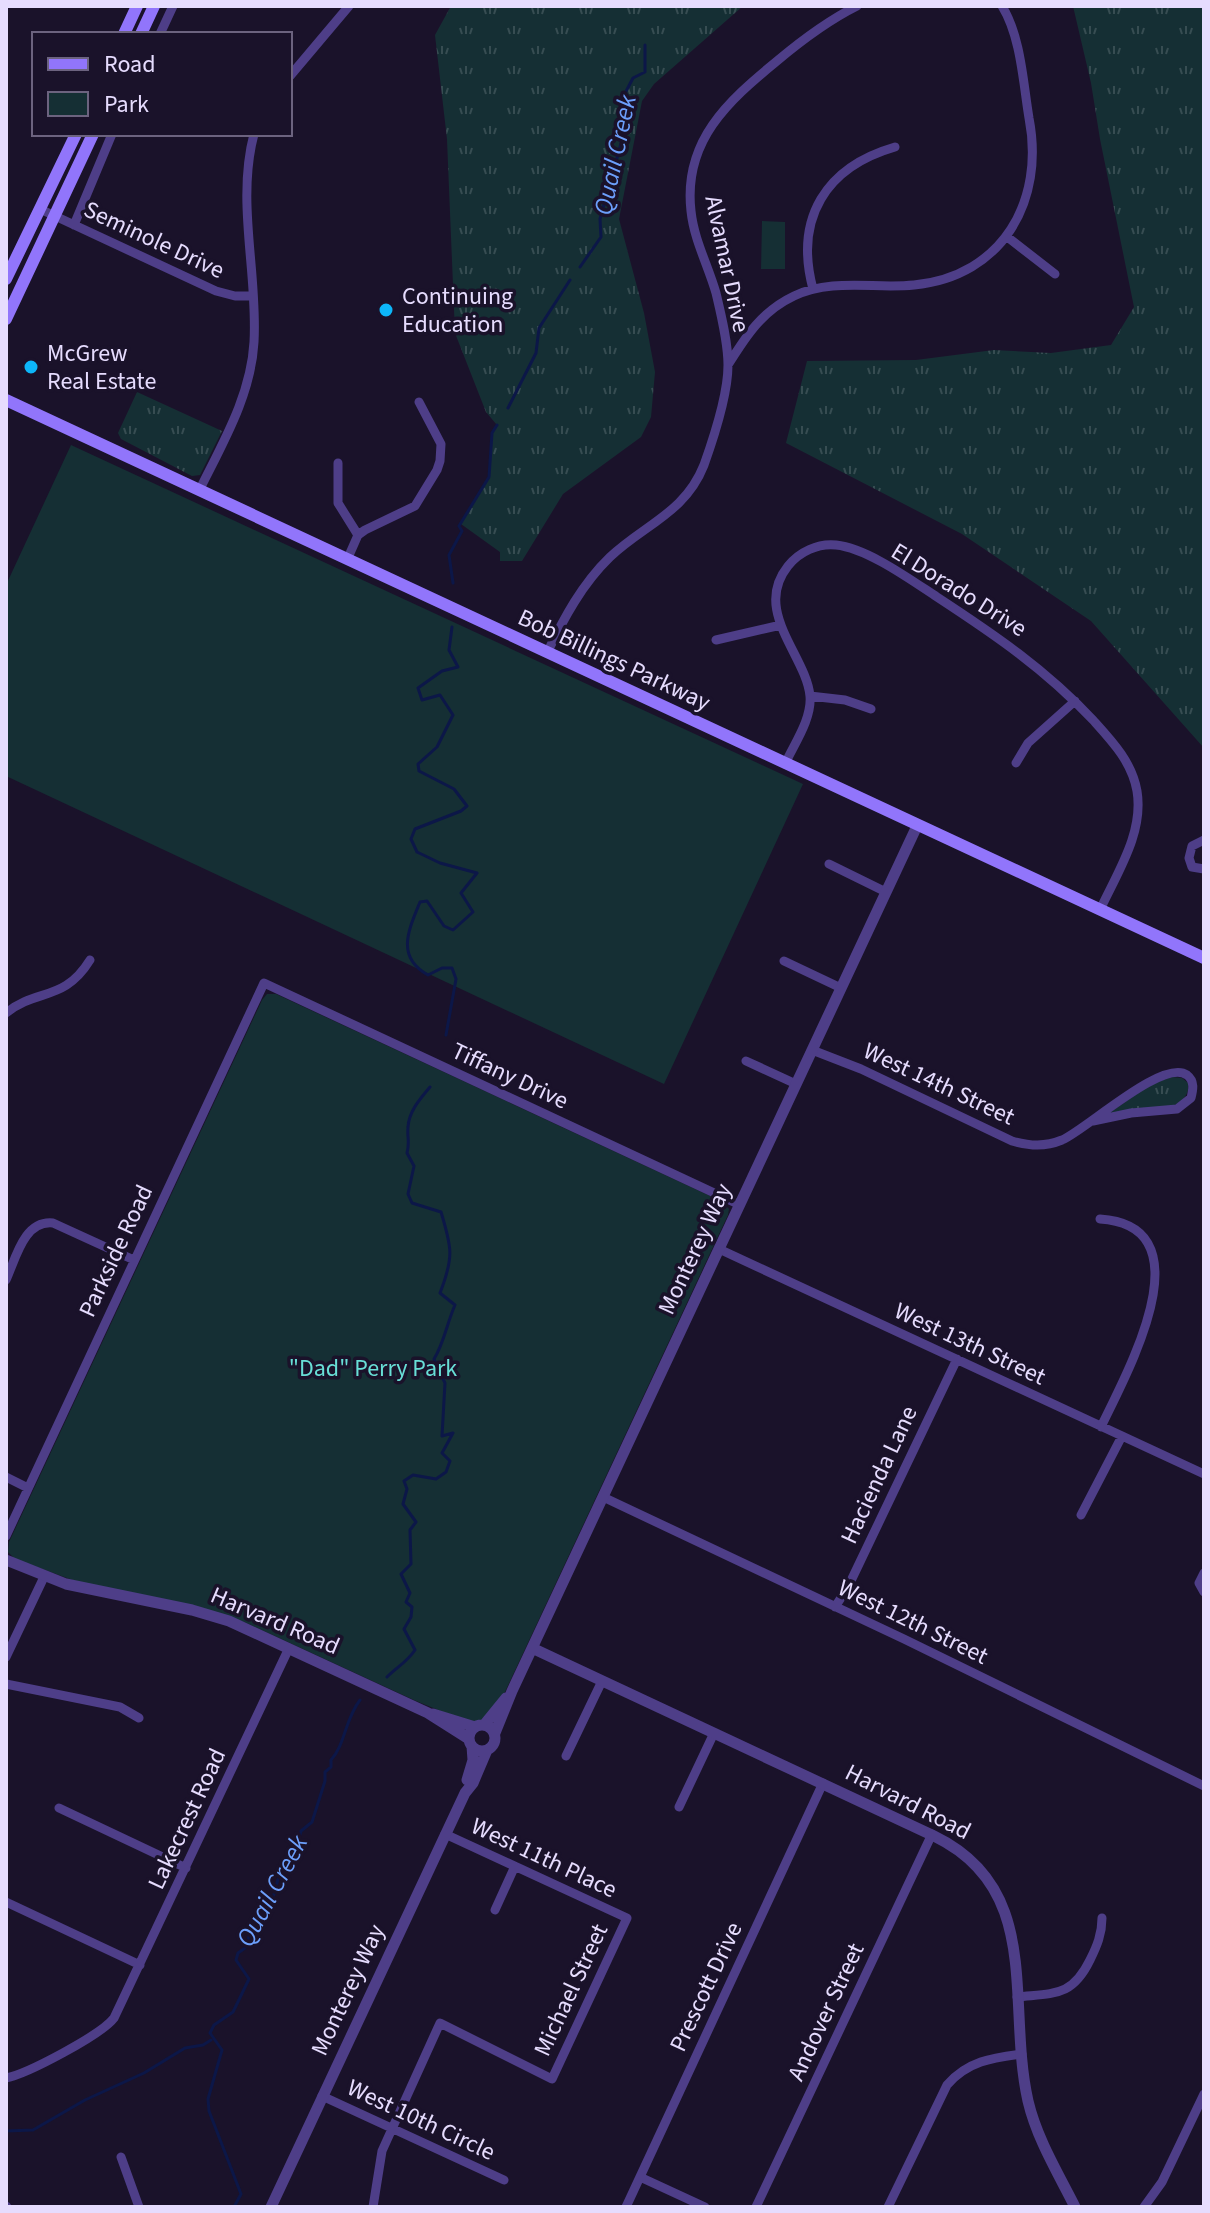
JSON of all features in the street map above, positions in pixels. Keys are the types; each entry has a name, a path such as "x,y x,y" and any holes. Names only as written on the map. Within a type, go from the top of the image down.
{"main road":[{"path":"125,32 137,6"},
{"path":"142,32 154,6"},
{"path":"6,279 75,136"},
{"path":"6,319 92,136"},
{"name":"Bob Billings Parkway","path":"6,400 1204,958"}],"street":[{"path":"161,32 173,6"},
{"path":"292,74 349,6"},
{"name":"Alvamar Drive","path":"728,365 716,293 691,216 691,182 700,147 714,121 736,95 801,41 857,6"},
{"name":"Alvamar Drive","path":"547,653 565,617 593,576 624,545 677,507 691,491 710,447 728,365 750,329 764,315 779,304 813,289 939,281 972,266 1006,236 1029,193 1035,149 1014,36 1002,6"},
{"path":"74,225 111,136"},
{"path":"199,491 249,377 254,343 247,177 254,136"},
{"path":"813,289 808,238 822,197 852,164 895,147"},
{"name":"Seminole Drive","path":"40,209 216,291 252,296"},
{"path":"1006,236 1055,274"},
{"path":"347,560 358,535 379,521 415,506 437,470 441,444 419,402"},
{"path":"338,463 338,503 358,535"},
{"name":"El Dorado Drive","path":"810,696 781,625 776,599 779,581 788,566 803,553 818,546 846,547 901,574 1000,638 1056,682 1126,760 1137,792 1137,821 1100,910"},
{"path":"716,640 781,625"},
{"path":"785,764 805,721 810,696 845,700 871,709"},
{"path":"1016,763 1028,743 1075,701"},
{"name":"Monterey Way","path":"495,1733 917,826"},
{"path":"1204,840 1192,846 1189,858 1192,867 1204,869"},
{"path":"829,864 886,892"},
{"path":"8,1006 64,988 78,977 90,960"},
{"path":"784,961 841,988"},
{"name":"Tiffany Drive","path":"264,983 740,1205"},
{"name":"Parkside Road","path":"6,1536 264,983"},
{"name":"West 14th Street","path":"812,1050 874,1075 1012,1141 1030,1146 1052,1143 1093,1121 1124,1097 1160,1076 1182,1073 1193,1082 1191,1098 1177,1109 1131,1113 1093,1121"},
{"path":"746,1061 796,1084"},
{"path":"1100,1219 1121,1221 1136,1230 1148,1245 1156,1269 1155,1296 1146,1330 1101,1427"},
{"path":"6,1280 27,1234 43,1222 53,1223 134,1260"},
{"name":"West 13th Street","path":"719,1249 1204,1474"},
{"name":"Hacienda Lane","path":"835,1607 848,1587 957,1359"},
{"path":"1081,1515 1122,1436"},
{"path":"6,1477 28,1488"},
{"name":"West 12th Street","path":"603,1497 1204,1786"},
{"name":"Harvard Road","path":"6,1560 44,1577 86,1589 207,1614 247,1628 428,1713 470,1742"},
{"path":"1204,1573 1199,1583 1204,1592"},
{"path":"6,1657 44,1577"},
{"name":"Lakecrest Road","path":"6,2078 24,2072 111,2023 289,1648"},
{"name":"Harvard Road","path":"532,1648 932,1834 968,1856 986,1874 999,1894 1010,1923 1022,2054 1031,2110 1075,2207"},
{"path":"566,1756 602,1681"},
{"path":"6,1684 120,1707 139,1718"},
{"name":"Monterey Way","path":"480,1726 512,1691"},
{"name":"Harvard Road","path":"428,1713 480,1726"},
{"path":"480,1726 495,1733 495,1742 487,1750 479,1751 470,1742 470,1732 480,1726"},
{"path":"679,1807 714,1733"},
{"name":"Monterey Way","path":"271,2207 465,1793 473,1760 470,1742"},
{"name":"Monterey Way","path":"465,1793 473,1783 487,1750"},
{"name":"Prescott Drive","path":"626,2207 823,1783"},
{"path":"59,1808 186,1868"},
{"name":"West 11th Place","path":"445,1834 627,1918"},
{"name":"Andover Street","path":"756,2207 932,1834"},
{"path":"495,1910 515,1866"},
{"path":"6,1902 140,1965"},
{"name":"Michael Street","path":"391,2128 440,2023 552,2079 627,1918"},
{"path":"1017,1997 1058,1993 1075,1985 1100,1939 1102,1918"},
{"path":"888,2207 947,2085 956,2074 973,2063 1022,2054"},
{"path":"1144,2207 1162,2182 1204,2094"},
{"name":"West 10th Circle","path":"322,2096 504,2180"},
{"path":"373,2207 377,2169 391,2128"},
{"path":"121,2157 139,2207"},
{"path":"640,2177 705,2207"}],"green space":[{"path":"451,6 743,6 654,84 642,101 619,219 644,313 655,372 651,417 641,437 563,494 522,561 500,561 500,552 461,524 489,477 492,433 497,425 486,412 455,333 447,139 435,35"},
{"path":"1073,6 1204,6 1204,748 1091,621 962,534 786,443 807,361 916,360 994,350 1051,353 1111,345 1134,307"},
{"path":"762,221 785,222 785,269 761,269"},
{"path":"137,392 222,431 200,475 192,476 121,439 118,433"},
{"path":"71,445 803,784 664,1084 6,776 6,585"},
{"name":"\"Dad\" Perry Park","path":"267,994 276,994 721,1201 729,1209 505,1692 482,1721 468,1722 416,1701 244,1622 78,1582 15,1559 8,1552 9,1542"},
{"path":"1172,1077 1182,1078 1188,1083 1187,1094 1173,1106 1104,1117 1151,1084"}],"waterway":[{"name":"Quail Creek","path":"580,267 601,237 600,219 629,115 622,99 633,78 645,72 645,45"},
{"name":"Quail Creek","path":"508,408 536,353 539,328 570,280"},
{"name":"Quail Creek","path":"453,583 449,555 462,531 459,526 489,477 492,433 497,425"},
{"name":"Quail Creek","path":"446,1035 456,979 452,968 442,968 428,975 411,960 408,942 420,902 427,901 444,926 453,930 473,912 461,893 477,873 440,863 417,852 411,839 415,829 467,806 454,789 419,771 418,764 437,747 453,715 440,695 422,700 418,688 442,671 458,667 449,650 452,627"},
{"name":"Quail Creek","path":"387,1677 415,1650 404,1629 411,1617 412,1607 406,1602 410,1593 401,1574 411,1564 410,1530 416,1522 403,1504 407,1489 404,1481 413,1475 436,1479 446,1472 450,1461 442,1453 453,1433 442,1436 445,1383 434,1359 455,1305 440,1293 448,1270 449,1244 441,1212 412,1203 408,1194 414,1166 407,1153 410,1116 430,1087"},
{"name":"Quail Creek","path":"234,2207 241,2194 209,2111 208,2099 222,2050 210,2033 214,2025 233,2012 249,1979 236,1960 238,1953 245,1948 255,1920 273,1898 278,1879 295,1852 301,1831 312,1822 325,1772 331,1767 331,1760 360,1700"},
{"path":"6,2131 33,2130 85,2100 144,2073 185,2048 203,2045 211,2040"}],"place":[{"name":"Continuing Education","path":"386,310"},
{"name":"McGrew Real Estate","path":"31,367"}]}
